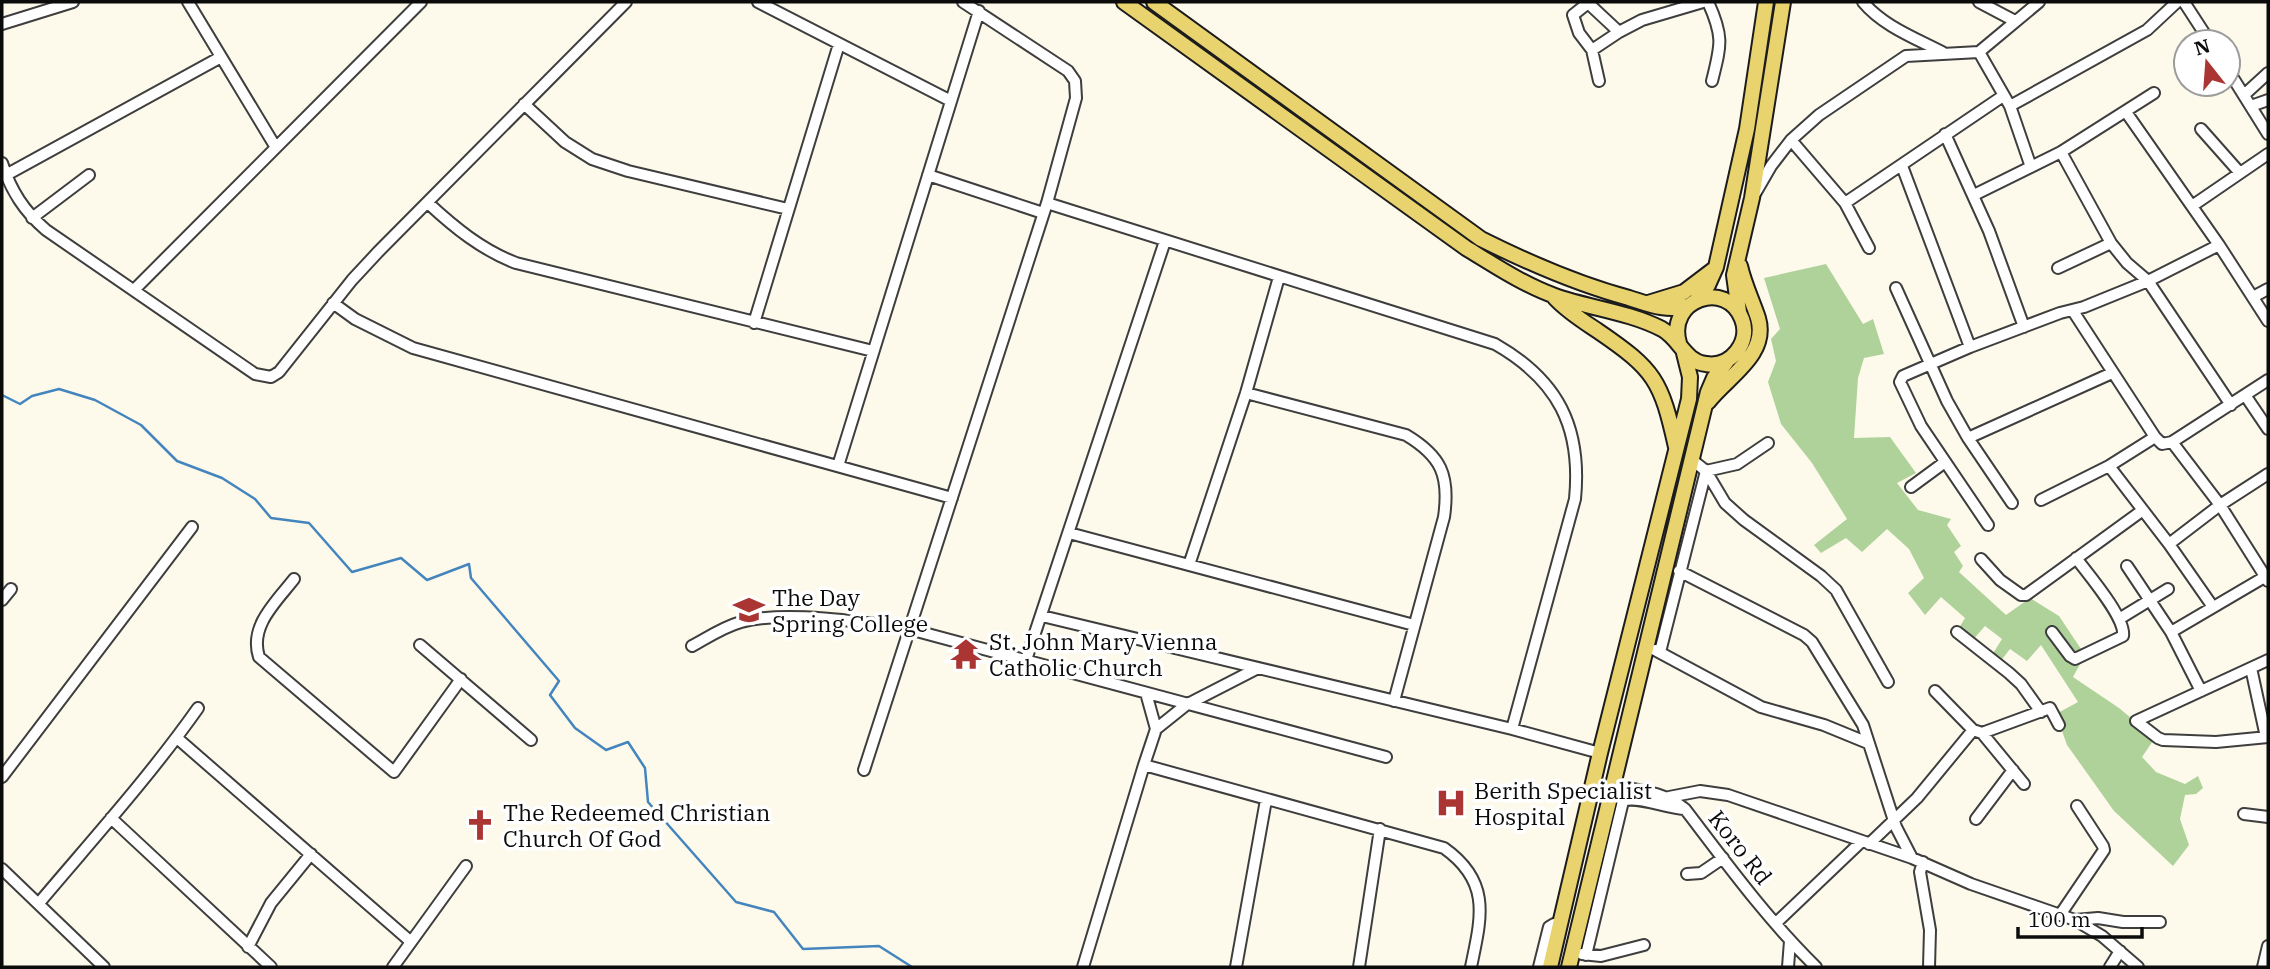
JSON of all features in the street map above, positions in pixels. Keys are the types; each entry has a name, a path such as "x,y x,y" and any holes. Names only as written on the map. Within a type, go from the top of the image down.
{"main road":[{"path":"1124,2 1466,248 1552,295 1653,326 1667,333 1694,360 1718,364 1729,359"},
{"path":"1154,2 1481,239 1596,290 1670,309 1704,298 1724,300 1739,312"},
{"path":"1550,967 1691,388 1677,323 1708,285 1716,267 1747,129 1766,2"},
{"path":"1575,958 1610,820 1612,785 1703,409 1710,385 1736,353 1744,338 1734,281 1752,198 1783,2"},
{"path":"1703,409 1724,383 1747,362 1757,342 1759,325 1744,283 1739,259"},
{"path":"1645,303 1684,292 1716,267"},
{"path":"1552,295 1573,315 1632,355 1650,372 1661,394 1676,448"}],"street":[{"path":"2,24 73,2"},
{"path":"188,2 275,146"},
{"path":"134,290 421,2"},
{"path":"2,163 18,201 46,230 255,374 271,377 279,372 378,252 626,2"},
{"path":"758,2 951,101"},
{"path":"863,770 1045,208 1074,109 1074,81 1068,71 963,2"},
{"path":"1599,81 1592,50 1578,33 1573,15 1589,2 1619,32"},
{"path":"1592,50 1642,20 1706,2 1717,21 1721,46 1712,82"},
{"path":"1863,2 1891,26 1945,54"},
{"path":"1979,2 2015,21"},
{"path":"1752,198 1791,140 1819,115 1906,55 1979,52 2039,2"},
{"path":"1845,203 1945,134 2147,30 2177,2"},
{"path":"2184,2 2201,28"},
{"path":"838,466 979,11"},
{"path":"754,323 839,44"},
{"path":"1979,52 2006,101 2031,167"},
{"path":"6,175 221,57"},
{"path":"2244,94 2268,73"},
{"path":"2242,91 2268,134"},
{"path":"1974,195 2061,152 2154,93"},
{"path":"2251,106 2268,100"},
{"path":"524,104 565,142 592,159 628,171 788,209"},
{"path":"2126,112 2219,244 2268,321"},
{"path":"2201,130 2240,173"},
{"path":"1945,134 1974,195 2024,327"},
{"path":"1791,140 1845,203 1869,248"},
{"path":"2061,152 2111,243 2127,263 2148,281 2231,405"},
{"path":"2192,206 2268,154"},
{"path":"1902,166 1970,347"},
{"path":"928,175 1165,241 1495,344 1518,357 1535,373 1565,415 1573,436 1577,471 1574,499 1512,729"},
{"path":"32,218 89,176"},
{"path":"428,203 485,249 516,263 873,351"},
{"path":"1026,660 1165,241"},
{"path":"2058,268 2111,243"},
{"path":"1988,525 1921,426 1900,382 1903,376 1970,347 2148,281 2219,244"},
{"path":"1189,565 1246,393 1279,277"},
{"path":"1896,288 1947,401 1968,438 2012,503"},
{"path":"2253,297 2268,289"},
{"path":"334,303 355,319 413,348 951,498"},
{"path":"2073,311 2162,444 2172,442 2268,380"},
{"path":"1968,438 2112,373"},
{"path":"1246,393 1406,435 1437,459 1447,488 1444,517 1394,701"},
{"path":"2245,395 2268,429"},
{"path":"2041,500 2109,466 2155,437"},
{"path":"2171,632 2267,577 2220,506 2172,442"},
{"path":"1706,471 1737,464 1768,443"},
{"path":"1692,460 1706,471 1725,503 1836,590 1888,682"},
{"path":"1911,487 1945,462"},
{"path":"2109,466 2213,607"},
{"path":"1660,652 1706,471"},
{"path":"2169,544 2268,474"},
{"path":"1981,559 2000,580 2024,596 2143,510"},
{"path":"2,777 192,527"},
{"path":"1069,533 1414,625"},
{"path":"2052,632 2075,659 2123,636 2124,631 2119,619 2076,558"},
{"path":"2127,566 2171,632 2201,691"},
{"path":"1679,571 1808,638 1863,725 1898,832 1918,860 1930,930 1929,967"},
{"path":"294,579 262,621 255,643 260,657 394,772 461,679"},
{"path":"2,600 11,589"},
{"path":"2119,619 2168,589"},
{"path":"1042,616 1512,729 1600,753"},
{"path":"692,646 741,622 764,619 838,620 909,629 1386,757"},
{"path":"1957,632 2021,684 2041,712"},
{"path":"420,645 531,740"},
{"path":"1646,648 1660,652 1761,707 1824,725 1868,743"},
{"path":"2251,668 2267,737 2216,743 2163,740 2136,721 2268,660"},
{"path":"1083,967 1156,729 1186,705 1258,668"},
{"path":"1935,691 1978,731 2024,784"},
{"path":"1146,694 1156,729"},
{"path":"39,903 177,738 198,708"},
{"path":"1776,923 1865,843 1895,821 1978,731 2050,708 2059,724"},
{"path":"177,738 410,941"},
{"path":"1144,765 1444,848 1458,858 1466,869 1475,884 1479,900 1481,918 1471,967"},
{"path":"1976,819 2013,770"},
{"name":"Koro Rd","path":"1612,785 1669,797 1685,809 1756,901 1816,967"},
{"path":"1669,797 1700,791 1728,795 1918,860 1971,884 2075,920 2102,936 2138,967"},
{"path":"1610,820 1628,799 1685,809"},
{"path":"1236,967 1266,800"},
{"path":"2060,915 2104,850 2077,806"},
{"path":"2244,814 2268,817"},
{"path":"111,818 271,967"},
{"path":"1359,967 1380,829"},
{"path":"248,947 271,903 311,854"},
{"path":"1687,874 1701,873 1723,858"},
{"path":"393,967 466,866"},
{"path":"2,869 104,967"},
{"path":"2075,920 2098,918 2123,922 2160,922"},
{"path":"1539,967 1549,927 1559,925"},
{"path":"1788,967 1790,941"},
{"path":"1575,958 1601,956 1644,945"},
{"path":"2110,967 2120,951"},
{"path":"2263,967 2268,951"}],"green space":[{"path":"1826,264 1863,324 1873,319 1884,354 1864,358 1858,378 1854,438 1890,437 1916,473 1897,483 1918,510 1951,519 1947,525 1961,546 1954,552 1963,566 1959,572 2006,615 2030,598 2059,616 2085,655 2073,677 2119,708 2155,738 2142,757 2156,772 2185,784 2198,776 2203,788 2196,794 2185,795 2180,819 2189,845 2173,866 2114,811 2067,745 2056,714 2078,702 2041,645 2027,661 2010,649 2000,662 1992,655 2002,639 1985,626 1972,641 1959,628 1965,618 1941,597 1925,615 1908,593 1924,578 1909,549 1887,529 1862,552 1846,538 1821,553 1814,545 1847,519 1812,463 1781,424 1768,382 1776,361 1771,339 1780,329 1764,278"}],"waterway":[{"path":"2,395 20,404 32,396 59,389 95,400 141,425 177,461 222,478 255,499 271,518 309,523 352,572 401,558 427,580 469,564 471,578 559,681 550,695 575,728 606,750 628,742 645,768 648,802 736,902 774,912 803,949 879,946 912,967"}],"place":[{"name":"The Day Spring College","path":"749,610"},
{"name":"St. John Mary Vienna Catholic Church","path":"966,654"},
{"name":"Berith Specialist Hospital","path":"1451,803"},
{"name":"The Redeemed Christian Church Of God","path":"480,825"}]}
